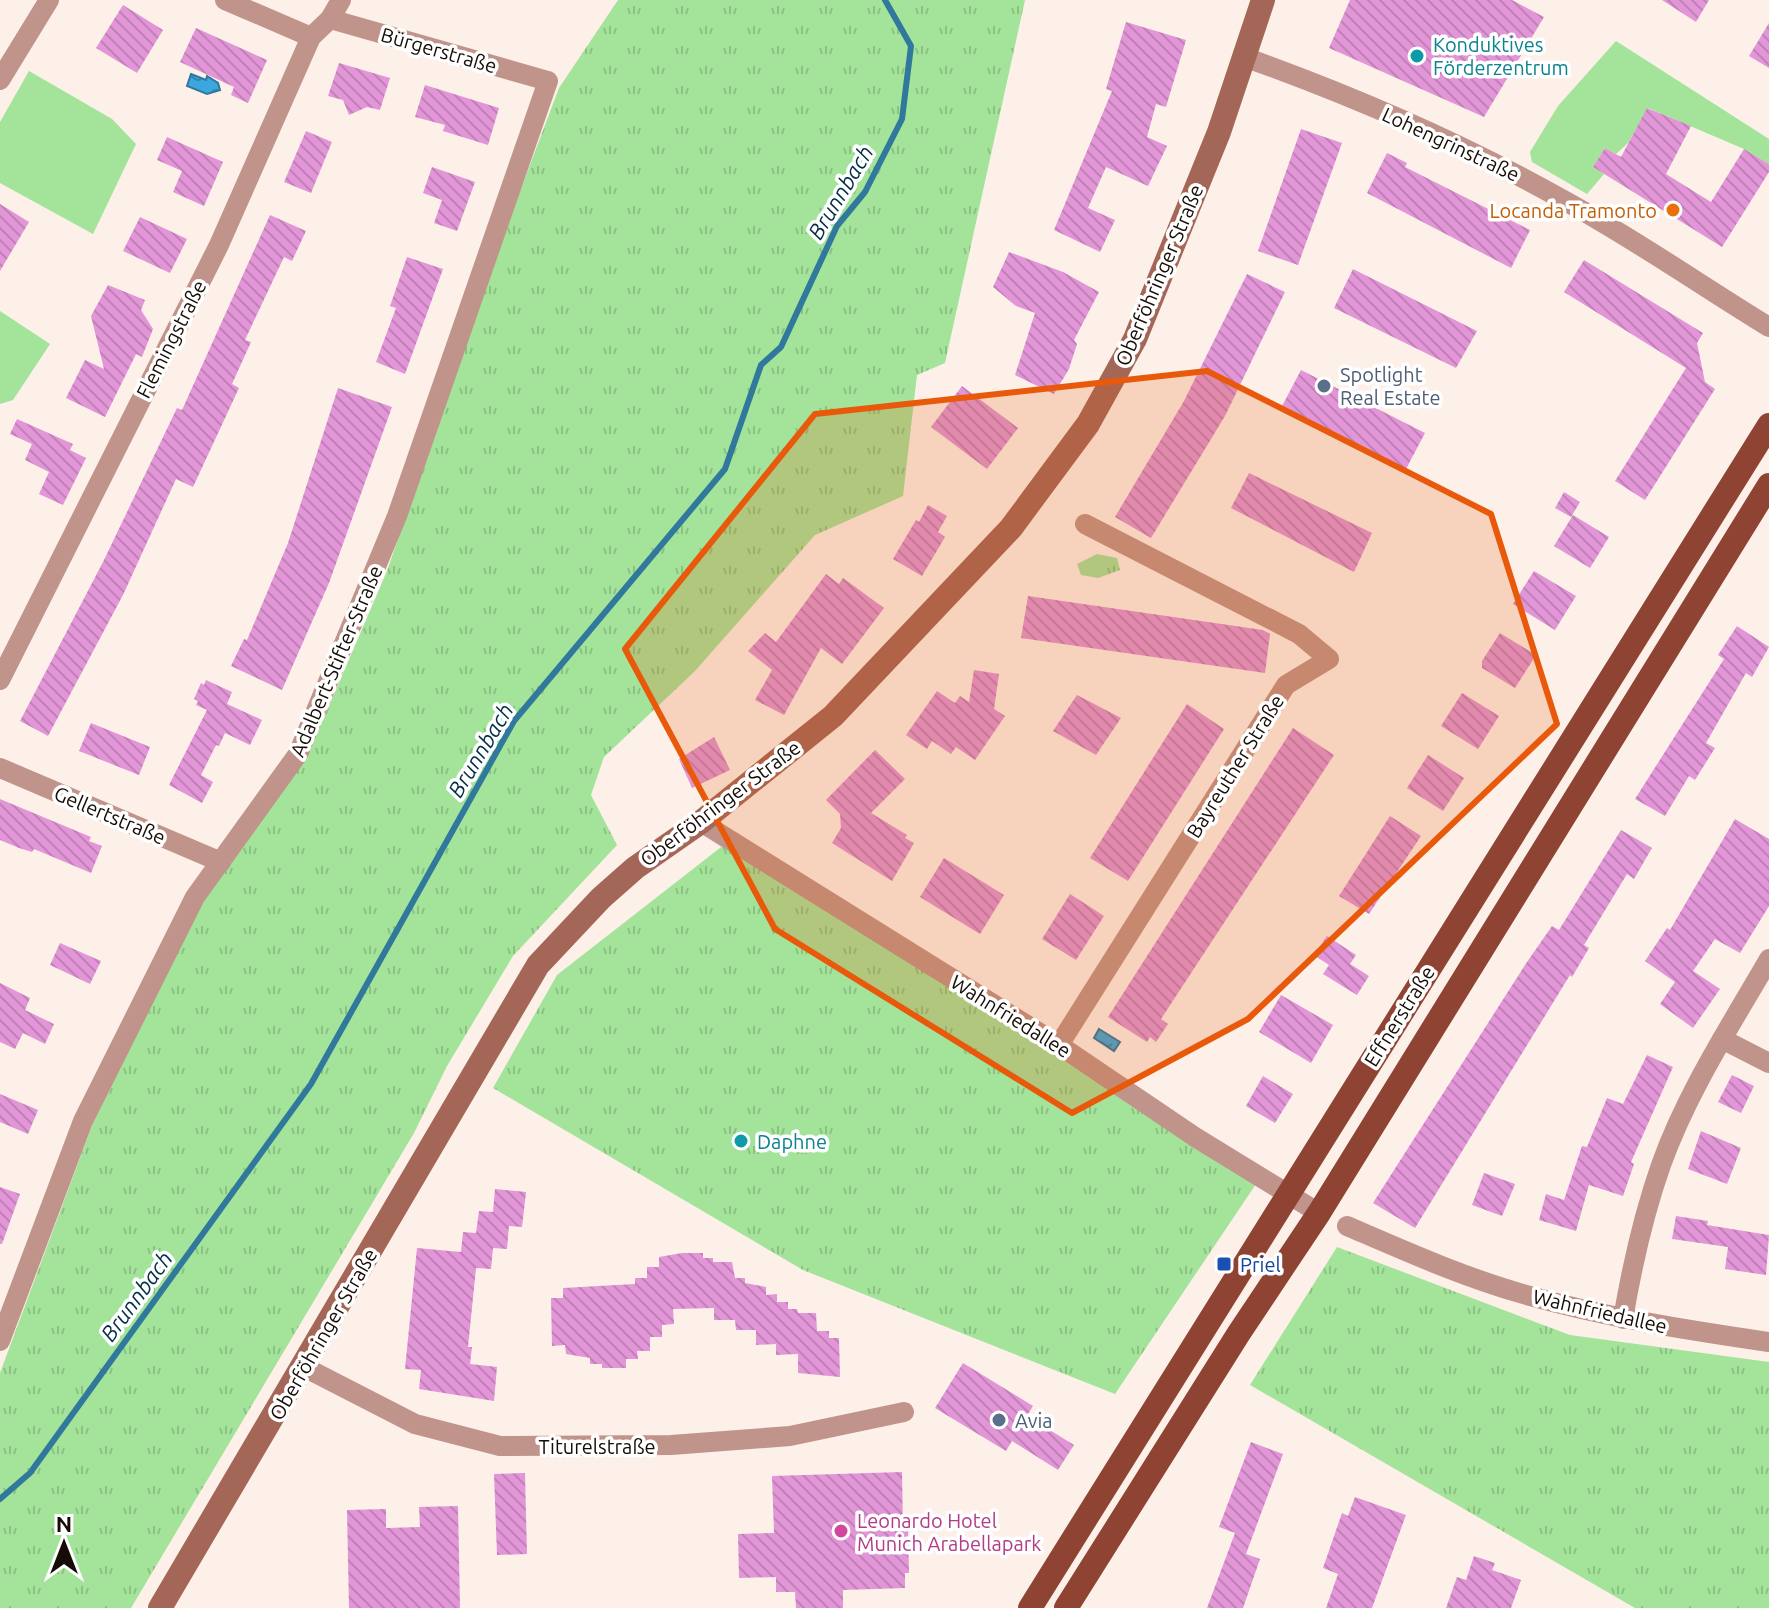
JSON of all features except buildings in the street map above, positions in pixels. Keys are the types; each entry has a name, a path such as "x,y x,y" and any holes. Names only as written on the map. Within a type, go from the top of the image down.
{"main road":[{"name":"Oberföhringer Straße","path":"160,1608 538,965 612,888 701,822 833,716 1011,528 1088,424 1135,339 1219,132 1263,0"},
{"name":"Effnerstraße","path":"1030,1608 1769,425"},
{"name":"Effnerstraße","path":"1066,1608 1239,1333 1319,1213 1769,485"}],"street":[{"path":"0,80 49,0"},
{"path":"225,0 311,37"},
{"name":"Flemingstraße","path":"0,680 219,245 311,37 330,19 341,0"},
{"name":"Bürgerstraße","path":"330,19 548,81"},
{"name":"Lohengrinstraße","path":"1244,57 1392,114 1513,172 1769,327"},
{"name":"Adalbert-Stifter-Straße","path":"0,1341 83,1121 195,897 298,754 397,516 548,81"},
{"name":"Bayreuther Straße","path":"1059,1045 1286,685 1329,659 1299,634 1085,524"},
{"name":"Gellertstraße","path":"0,768 221,862"},
{"name":"Wahnfriedallee","path":"701,822 1059,1045 1319,1213"},
{"path":"1623,1319 1635,1249 1662,1162 1722,1039 1769,959"},
{"path":"1722,1039 1769,1063"},
{"name":"Wahnfriedallee","path":"1347,1226 1522,1294 1623,1319 1769,1342"},
{"name":"Titurelstraße","path":"304,1367 415,1424 500,1446 671,1445 790,1436 904,1412"}],"highlighted area":[{"path":"1207,371 1491,514 1557,724 1248,1019 1072,1113 775,929 625,649 815,414"}],"green space":[{"path":"618,0 1025,0 945,363 917,375 903,496 815,535 695,671 604,757 591,795 617,845 513,956 447,1066 414,1133 131,1608 0,1608 0,1373 93,1123 202,903 307,757 387,571 497,252 559,88"},
{"path":"1616,41 1769,139 1769,164 1744,149 1648,108 1628,143 1616,154 1605,148 1593,167 1604,174 1587,194 1532,162 1530,152 1558,106"},
{"path":"29,71 112,119 136,144 93,234 0,183 0,122"},
{"path":"0,311 50,344 13,400 0,404"},
{"path":"1097,554 1117,558 1120,570 1098,578 1081,575 1077,564"},
{"path":"725,844 1056,1049 1256,1184 1115,1394 803,1270 493,1088 557,975"},
{"path":"1337,1247 1570,1335 1769,1362 1769,1608 1635,1608 1250,1385"}],"water":[{"path":"191,74 206,80 207,76 218,83 220,90 207,94 187,86"},
{"path":"1099,1029 1120,1042 1114,1051 1094,1038"}],"waterway":[{"name":"Brunnbach","path":"0,1499 30,1473 311,1084 514,721 725,469 761,365 781,347 837,226 865,192 902,119 911,46 885,0"}],"place":[{"name":"Konduktives Förderzentrum","path":"1417,56"},
{"name":"Locanda Tramonto","path":"1673,210"},
{"name":"Spotlight Real Estate","path":"1324,386"},
{"name":"Daphne","path":"741,1141"},
{"name":"Priel","path":"1224,1264"},
{"name":"Avia","path":"999,1420"},
{"name":"Leonardo Hotel Munich Arabellapark","path":"841,1531"}]}
